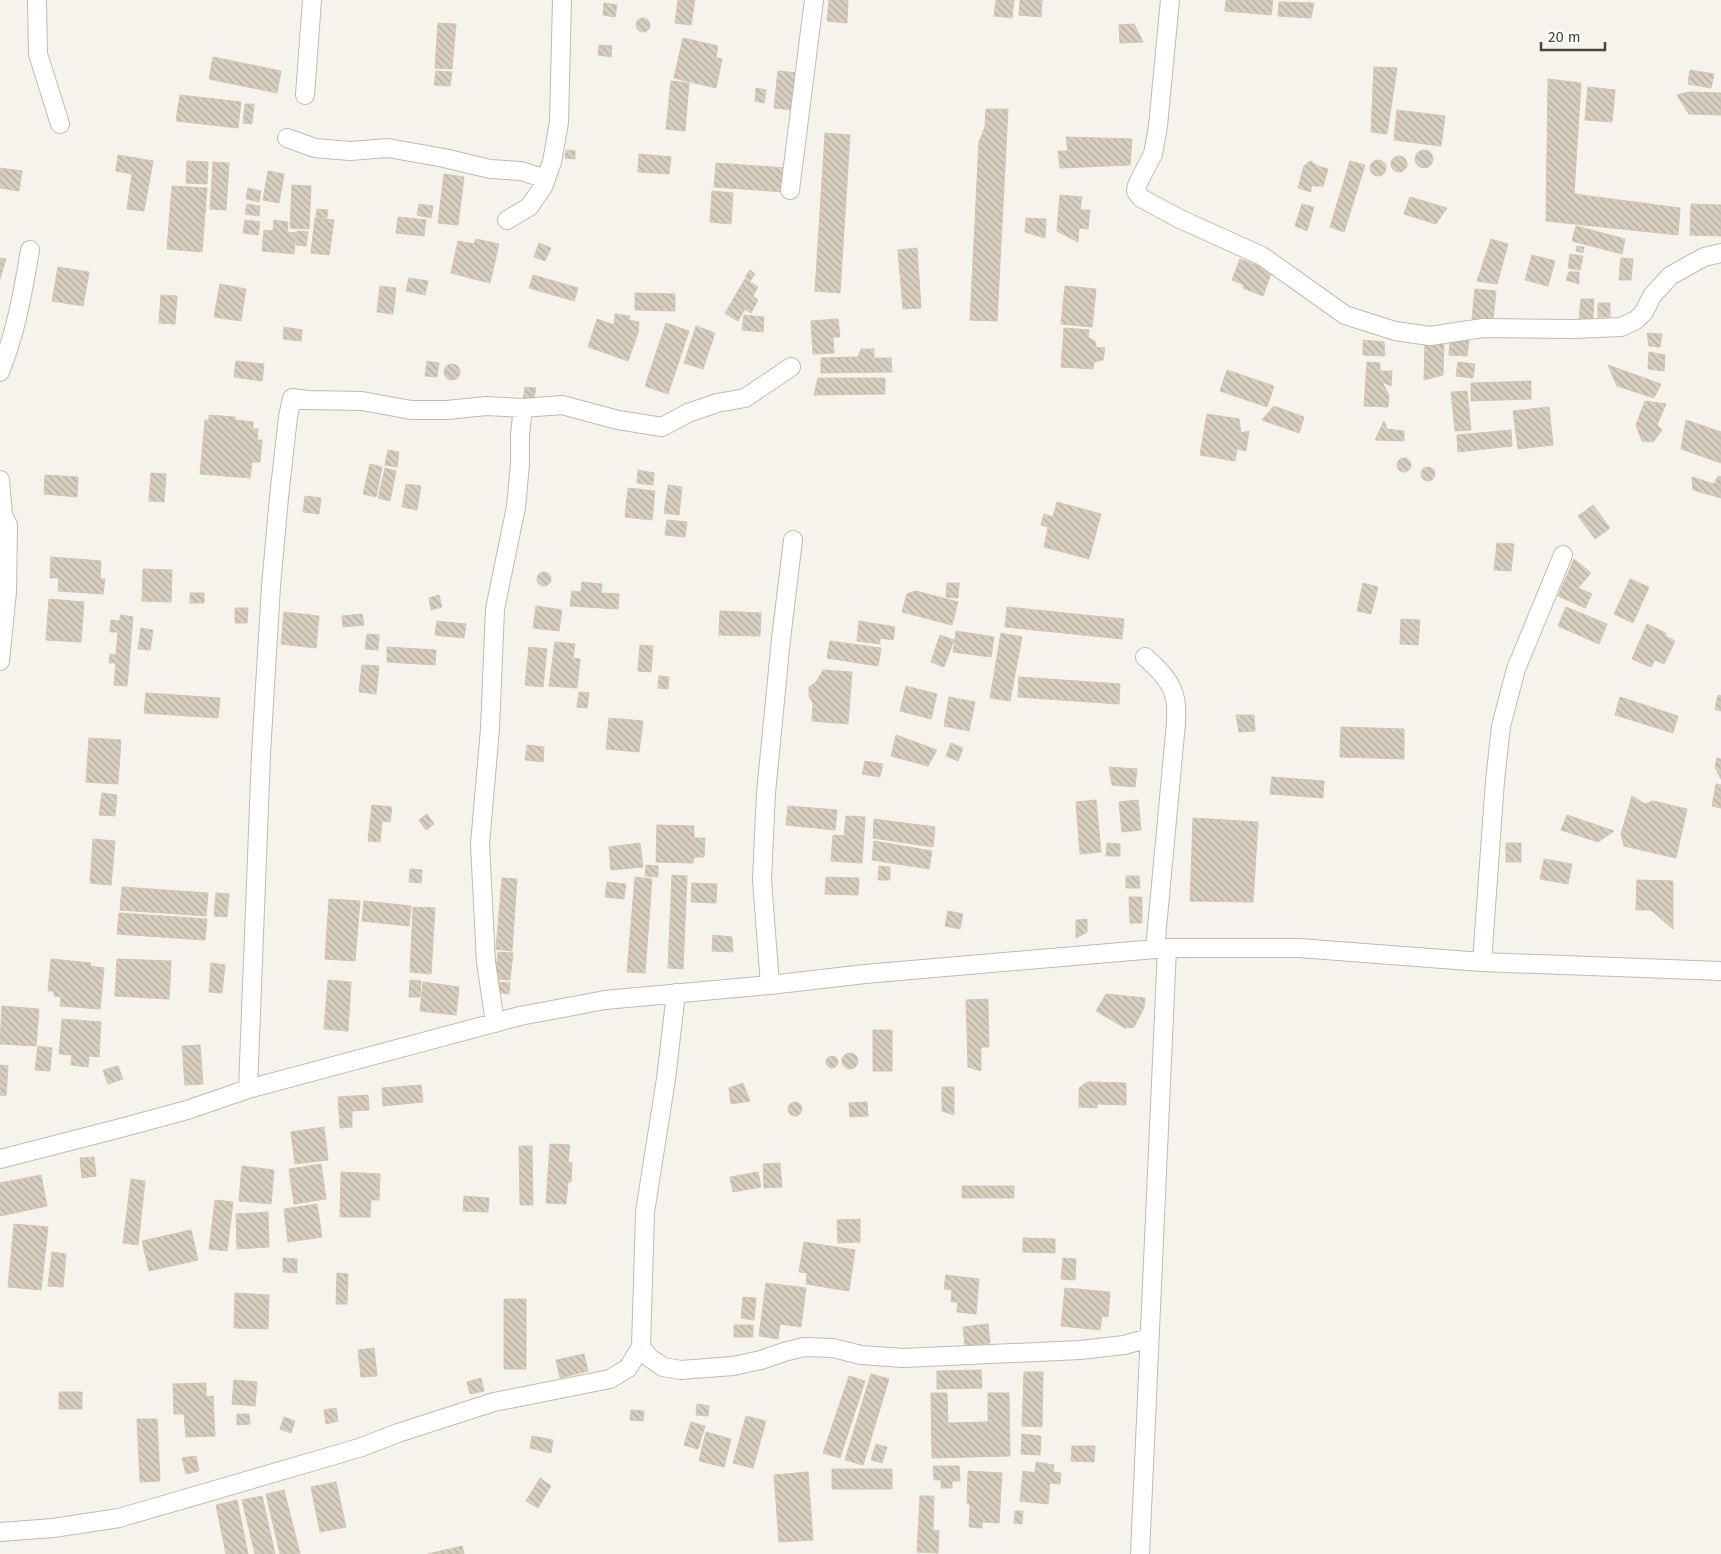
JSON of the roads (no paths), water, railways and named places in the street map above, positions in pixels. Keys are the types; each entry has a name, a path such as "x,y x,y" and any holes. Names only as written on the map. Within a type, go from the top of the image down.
{"street":[{"path":"37,0 38,54 60,124"},
{"path":"305,95 312,0"},
{"path":"507,220 529,207 543,187 552,162 559,122 562,0"},
{"path":"790,190 814,0"},
{"path":"1170,0 1158,126 1152,154 1136,191 1141,198 1180,219 1262,256 1345,315 1395,331 1430,336 1483,328 1574,329 1621,327 1636,320 1644,312 1652,296 1670,276 1704,257 1721,253"},
{"path":"287,138 315,148 350,151 388,148 490,169 521,171 546,179"},
{"path":"0,372 10,348 30,250"},
{"path":"248,1089 261,763 271,586 288,416 292,398 362,401 411,410 447,410 486,406 523,408 562,405 618,420 662,427 688,413 709,405 745,398 791,367"},
{"path":"495,1023 486,962 480,844 490,729 495,609 516,507 523,408"},
{"path":"0,480 2,514 8,525 7,592 0,661"},
{"path":"770,985 762,880 764,827 781,639 793,540"},
{"path":"1482,962 1501,726 1516,669 1564,556"},
{"path":"1140,1554 1149,1338 1161,948 1176,723 1175,698 1171,687 1162,672 1145,657"},
{"path":"0,1159 187,1110 248,1089 520,1016 605,1000 865,974 1161,948 1299,948 1482,962 1721,971"},
{"path":"0,1532 53,1528 119,1518 359,1448 398,1433 494,1402 610,1378 628,1368 641,1347 645,1212 666,1078 676,993"},
{"path":"641,1347 650,1358 663,1367 681,1370 733,1366 804,1347 834,1348 861,1355 902,1358 1080,1350 1124,1345 1149,1338"}]}
